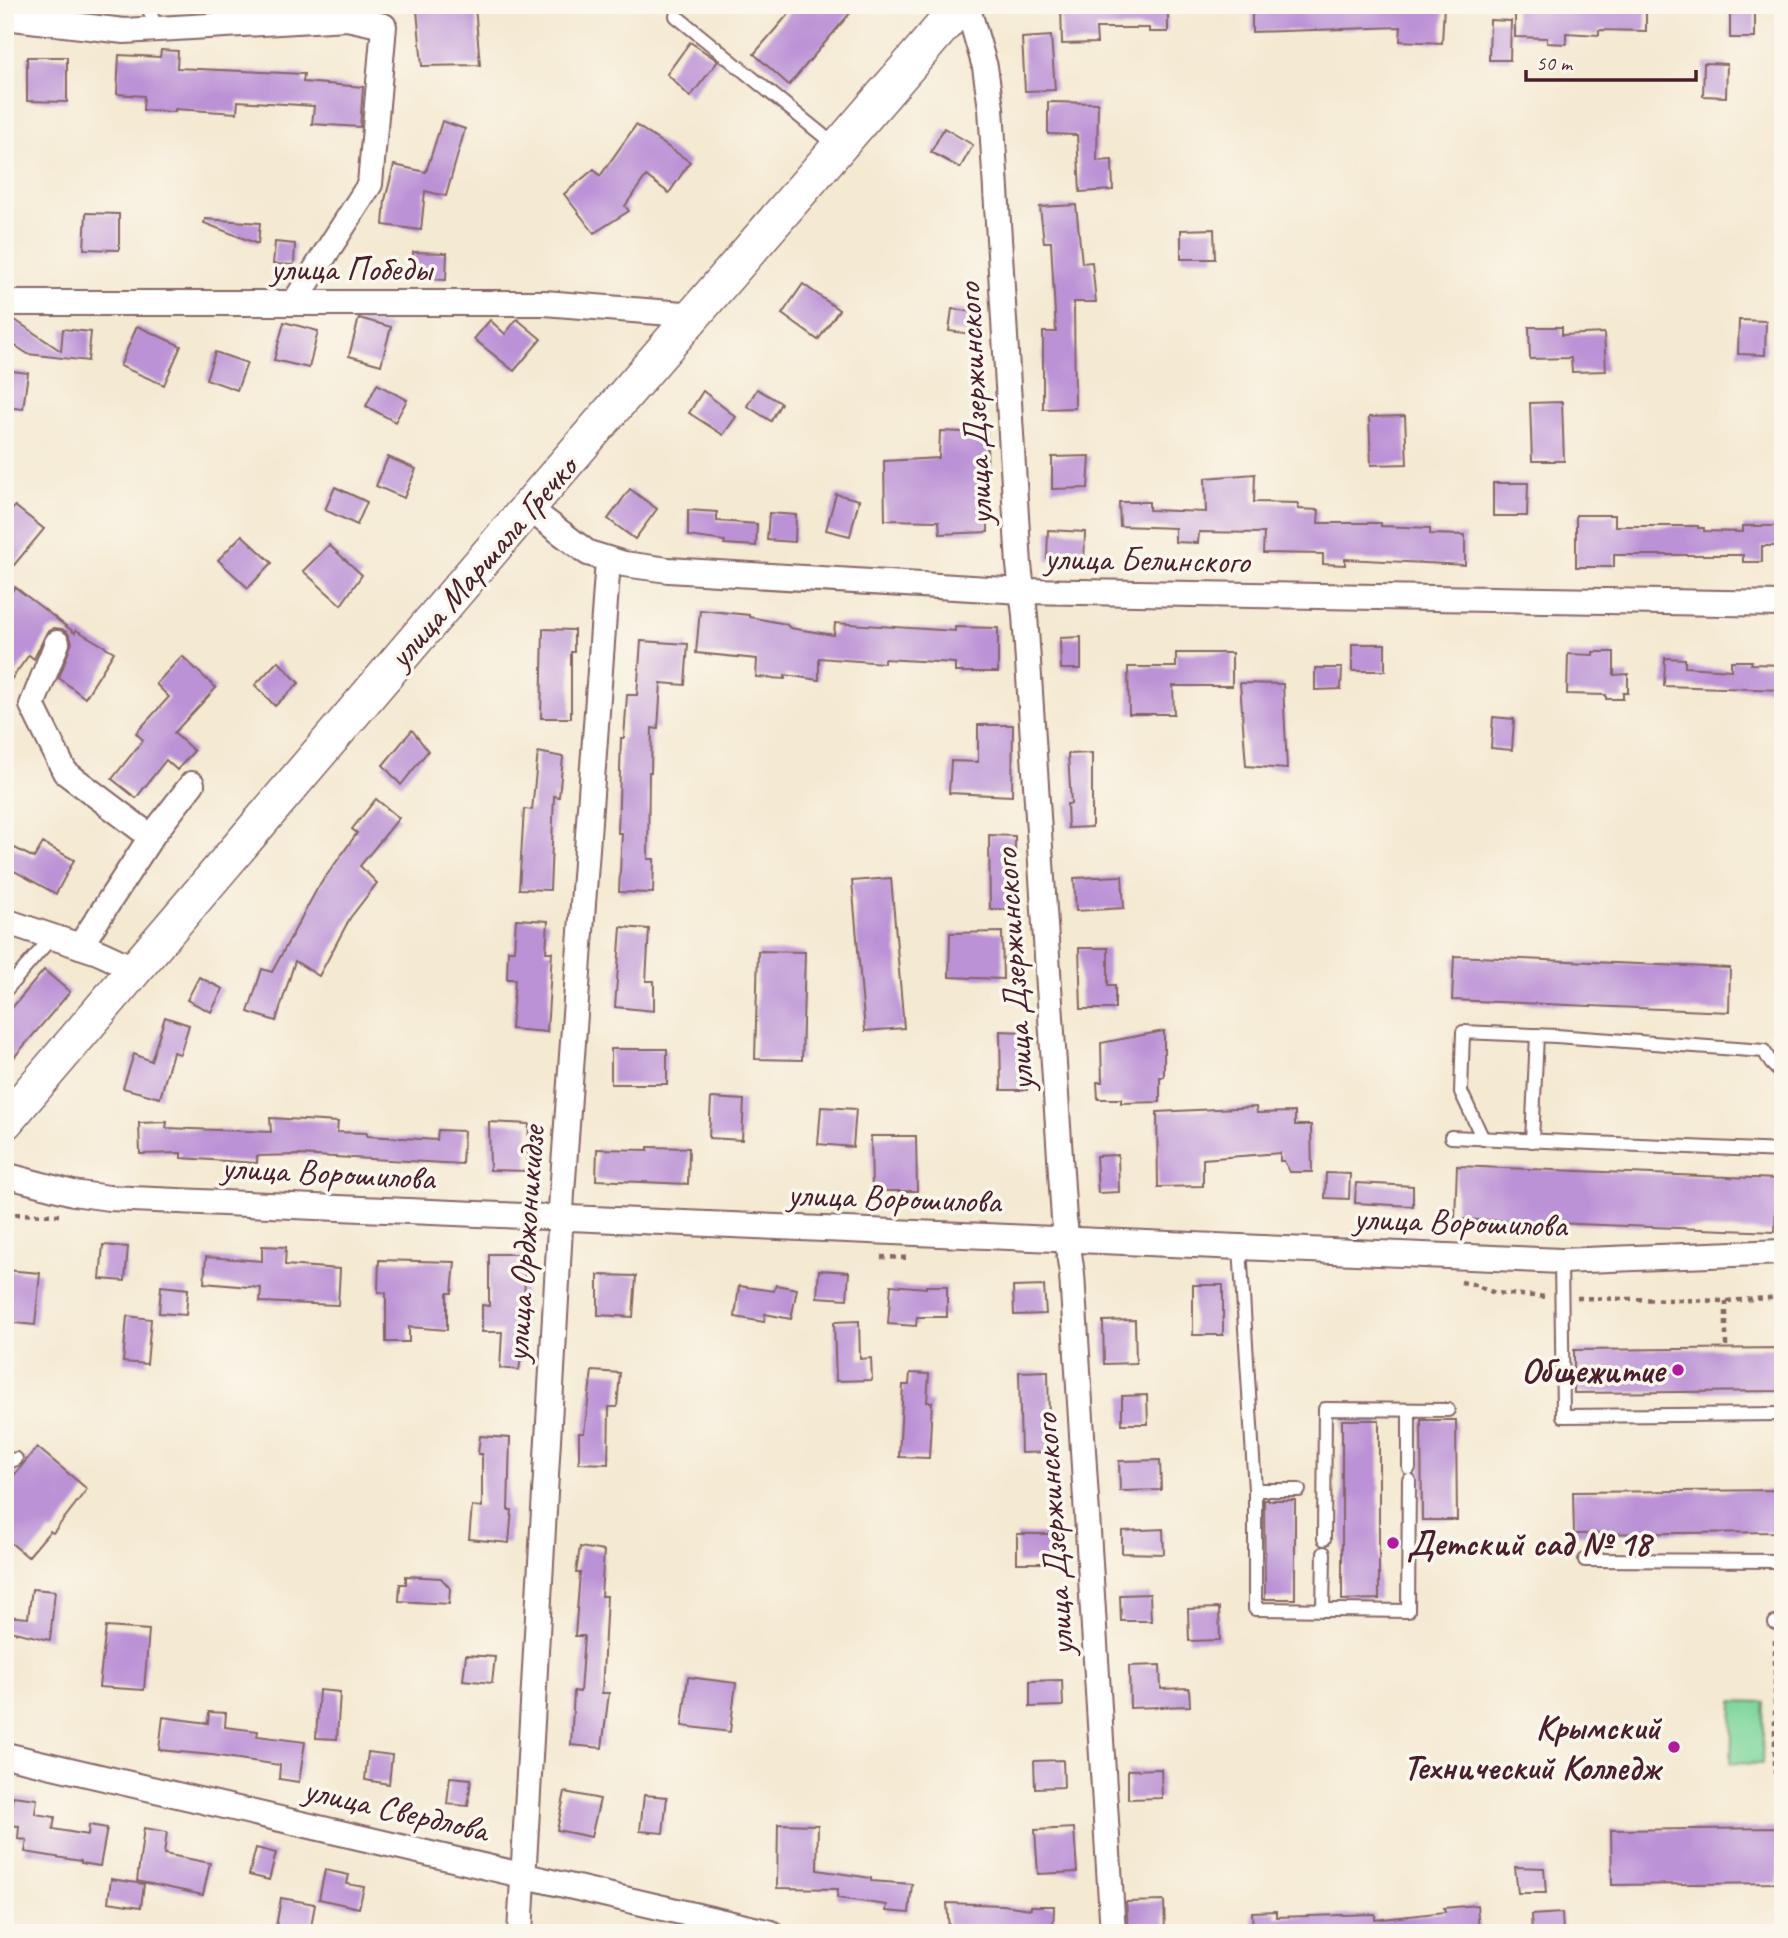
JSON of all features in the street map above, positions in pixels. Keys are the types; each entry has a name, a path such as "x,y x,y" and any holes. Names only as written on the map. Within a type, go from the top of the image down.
{"main road":[{"name":"улица Маршала Гречко","path":"5,1122 961,5"}],"street":[{"name":"улица Дзержинского","path":"967,5 985,66 991,108 1022,592 1067,1239 1072,1275 1113,1933"},
{"path":"5,17 124,31 347,18 384,26 370,184 294,303"},
{"name":"улица Победы","path":"5,303 544,303 696,315"},
{"name":"улица Белинского","path":"528,508 588,553 608,560 668,570 1022,592 1783,604"},
{"name":"улица Орджоникидзе","path":"520,1933 560,1218 608,560"},
{"path":"57,643 32,705 65,772 151,836"},
{"path":"80,946 151,836 192,784"},
{"path":"5,921 80,946 135,969"},
{"name":"улица Ворошилова","path":"5,1175 73,1193 109,1198 560,1218 1560,1261 1783,1252"},
{"name":"улица Свердлова","path":"5,1755 771,1933"}],"lane":[{"path":"147,5 157,29"},
{"path":"676,16 839,148"},
{"path":"5,991 52,937"},
{"path":"1483,1139 1461,1092 1463,1032 1764,1051 1783,1075"},
{"path":"1532,1141 1537,1035"},
{"path":"1451,1137 1783,1151"},
{"path":"1240,1247 1255,1490 1255,1609 1408,1611 1409,1410"},
{"path":"1560,1261 1563,1416 1783,1414"},
{"path":"1323,1610 1325,1409 1448,1410"},
{"path":"1255,1490 1299,1490"},
{"path":"1585,1560 1783,1561"}],"path":[{"path":"1459,1282 1472,1283 1507,1295 1561,1298 1726,1301 1783,1297"},
{"path":"1726,1301 1726,1349"},
{"path":"1778,1774 1775,1773 1779,1623"}],"green space":[{"path":"1733,1701 1764,1702 1762,1764 1731,1763"}],"building":[{"path":"796,5 857,5 789,85 754,54"},
{"path":"1061,5 1168,5 1168,32 1149,32 1149,28 1096,28 1097,43 1062,44"},
{"path":"1252,5 1444,5 1442,43 1400,41 1401,27 1252,32"},
{"path":"1515,5 1646,6 1646,31 1599,30 1599,35 1566,33 1566,44 1547,43 1547,38 1515,37"},
{"path":"475,6 480,65 422,66 417,10"},
{"path":"1730,9 1755,9 1755,38 1730,38"},
{"path":"1490,20 1511,21 1510,60 1489,60"},
{"path":"1051,36 1055,90 1025,91 1022,38"},
{"path":"690,42 718,61 690,97 667,74"},
{"path":"161,50 178,51 177,68 304,74 303,82 363,87 360,127 312,124 314,106 238,101 237,113 143,110 144,96 117,94 119,55 160,57"},
{"path":"27,57 67,57 67,102 27,101"},
{"path":"1704,63 1727,64 1726,97 1703,96"},
{"path":"1048,102 1098,103 1097,161 1112,160 1113,190 1080,192 1077,135 1048,134"},
{"path":"442,121 465,129 446,196 425,191 421,230 383,225 385,200 394,165 426,172"},
{"path":"636,125 690,162 669,193 646,176 625,206 629,211 594,233 564,194 594,169 600,176"},
{"path":"944,128 973,145 960,168 931,152"},
{"path":"1076,205 1082,263 1092,262 1096,302 1074,302 1075,408 1043,409 1043,332 1056,332 1051,242 1044,242 1040,207"},
{"path":"86,213 119,214 119,250 84,249"},
{"path":"205,219 260,223 258,244 204,223"},
{"path":"1214,229 1215,259 1181,259 1181,230"},
{"path":"275,242 295,244 294,265 273,264"},
{"path":"413,252 447,253 446,280 412,278"},
{"path":"803,284 839,310 818,340 782,314"},
{"path":"952,309 982,313 979,335 949,331"},
{"path":"359,318 391,327 381,365 349,356"},
{"path":"517,319 541,339 514,371 474,339 490,320 505,334"},
{"path":"15,320 61,351 63,329 91,332 88,361 28,354 5,339 5,334"},
{"path":"1739,320 1766,321 1765,355 1738,354"},
{"path":"284,322 318,331 309,368 274,360"},
{"path":"137,326 181,346 164,385 120,366"},
{"path":"1529,327 1562,327 1562,335 1604,333 1606,371 1572,372 1571,358 1530,359"},
{"path":"215,352 247,363 237,390 206,379"},
{"path":"5,370 28,373 23,409 5,407"},
{"path":"377,384 407,400 395,422 366,406"},
{"path":"757,389 781,403 771,421 747,406"},
{"path":"703,391 736,417 723,435 689,413"},
{"path":"1562,402 1564,461 1532,461 1530,403"},
{"path":"1405,416 1407,464 1371,465 1369,417"},
{"path":"940,431 987,433 988,532 940,534 939,521 885,520 884,461 939,458"},
{"path":"1090,456 1088,488 1052,489 1052,457"},
{"path":"388,457 416,469 404,498 376,486"},
{"path":"1255,474 1254,502 1298,503 1298,509 1319,510 1318,523 1381,523 1381,526 1430,528 1430,534 1465,535 1465,565 1345,559 1345,565 1323,564 1323,554 1263,553 1264,533 1199,532 1198,543 1175,542 1175,528 1120,526 1119,502 1149,502 1149,510 1206,512 1205,478"},
{"path":"1493,483 1528,483 1527,516 1493,516"},
{"path":"335,487 367,502 357,525 325,510"},
{"path":"630,489 657,509 635,539 608,519"},
{"path":"836,494 859,500 850,536 826,530"},
{"path":"15,506 44,529 5,576 5,518"},
{"path":"688,510 717,512 717,521 757,524 756,546 724,544 725,541 688,536"},
{"path":"769,513 796,515 795,542 767,540"},
{"path":"1576,515 1615,515 1615,526 1698,526 1704,528 1704,531 1743,532 1743,526 1779,526 1779,546 1762,546 1762,562 1743,562 1743,555 1614,555 1614,567 1576,567"},
{"path":"1048,530 1085,532 1084,563 1047,561"},
{"path":"242,535 272,563 248,588 218,560"},
{"path":"329,545 362,575 341,605 303,571"},
{"path":"15,587 75,633 76,630 114,652 85,698 59,678 72,642 68,633 54,628 47,632 34,659 29,655 5,688 5,601"},
{"path":"700,610 749,615 786,624 790,628 834,635 835,623 955,631 955,627 998,628 998,672 955,672 955,663 884,659 884,663 819,658 819,680 785,675 785,679 756,677 757,659 696,653"},
{"path":"543,629 574,630 574,652 571,652 571,718 541,718"},
{"path":"1081,637 1081,669 1061,669 1060,638"},
{"path":"641,641 688,644 685,685 661,683 658,729 652,728 648,859 654,859 653,893 619,892 622,833 618,833 621,738 624,738 627,695 637,695"},
{"path":"1352,644 1385,644 1385,671 1352,671"},
{"path":"1593,652 1614,652 1614,675 1628,674 1628,693 1623,693 1623,699 1606,699 1606,695 1567,694 1568,654 1593,655"},
{"path":"1176,653 1232,653 1232,686 1173,686 1174,714 1129,714 1128,667 1176,667"},
{"path":"182,656 216,688 174,733 194,751 177,770 166,760 136,798 112,779 143,740 136,733 169,697 156,684"},
{"path":"1665,658 1685,659 1685,667 1731,670 1731,661 1783,665 1783,690 1664,686"},
{"path":"278,661 299,683 275,706 255,685"},
{"path":"1315,668 1342,668 1341,689 1315,690"},
{"path":"1240,683 1283,684 1287,769 1246,766"},
{"path":"1493,717 1514,719 1512,750 1491,748"},
{"path":"978,725 1013,725 1012,796 949,793 951,761 978,762"},
{"path":"412,730 428,751 401,785 383,765"},
{"path":"538,752 563,757 559,797 554,796 550,890 519,889 524,809 532,810"},
{"path":"1092,753 1092,827 1068,828 1067,804 1071,804 1068,754"},
{"path":"376,799 399,818 360,866 377,883 350,918 319,976 295,961 276,1021 248,1012 262,969 272,972 317,889 357,833 352,829"},
{"path":"989,835 1015,836 1015,909 990,909"},
{"path":"5,843 34,858 43,843 74,860 56,894 5,866"},
{"path":"1122,876 1124,908 1076,911 1074,878"},
{"path":"891,878 904,1028 865,1031 852,881"},
{"path":"516,919 548,921 546,952 552,952 547,1032 511,1029 515,979 507,979 508,950 514,950"},
{"path":"621,927 649,929 646,981 654,981 654,1011 615,1007"},
{"path":"1002,932 1003,979 949,977 950,933"},
{"path":"1079,948 1108,948 1108,985 1115,985 1115,1009 1081,1009"},
{"path":"758,951 805,952 802,1060 755,1059"},
{"path":"1454,956 1730,968 1729,1012 1452,1000"},
{"path":"44,970 70,992 5,1068 5,1016"},
{"path":"199,977 223,989 211,1012 187,1000"},
{"path":"165,1017 189,1025 180,1054 173,1052 160,1098 123,1088 134,1054 151,1061"},
{"path":"1000,1031 1024,1032 1023,1063 1027,1063 1027,1090 1001,1090"},
{"path":"1164,1031 1164,1077 1160,1077 1160,1102 1121,1103 1121,1099 1098,1099 1097,1082 1102,1082 1101,1043"},
{"path":"611,1049 667,1049 667,1084 611,1084"},
{"path":"711,1098 744,1100 742,1140 709,1138"},
{"path":"821,1107 856,1109 853,1147 818,1144"},
{"path":"1256,1107 1257,1113 1295,1112 1295,1125 1311,1125 1312,1172 1290,1172 1284,1161 1280,1161 1280,1153 1203,1159 1203,1186 1158,1187 1157,1112"},
{"path":"270,1118 338,1122 337,1132 367,1133 367,1136 437,1140 438,1130 464,1131 462,1164 298,1155 257,1156 257,1163 181,1158 181,1153 140,1154 139,1123 167,1122 166,1128 271,1132"},
{"path":"489,1122 529,1124 527,1171 490,1170"},
{"path":"871,1136 916,1136 917,1191 872,1191"},
{"path":"648,1147 689,1148 688,1184 596,1180 597,1149 648,1150"},
{"path":"1118,1155 1119,1192 1098,1193 1096,1156"},
{"path":"1457,1166 1777,1179 1775,1232 1455,1219"},
{"path":"1326,1173 1350,1174 1349,1199 1325,1198"},
{"path":"1356,1183 1413,1186 1413,1206 1355,1203"},
{"path":"103,1245 128,1247 125,1281 100,1279"},
{"path":"262,1246 286,1247 285,1265 340,1269 338,1305 260,1302 261,1288 204,1283 206,1257 262,1261"},
{"path":"489,1254 525,1254 524,1341 519,1370 500,1368 502,1332 482,1332 482,1305 489,1306"},
{"path":"379,1260 455,1262 452,1293 447,1293 447,1330 409,1327 409,1342 386,1342 386,1293 378,1292"},
{"path":"5,1270 40,1273 35,1325 5,1322"},
{"path":"819,1270 849,1272 847,1299 817,1297"},
{"path":"598,1275 636,1276 633,1317 598,1315"},
{"path":"776,1285 797,1289 791,1319 765,1314 764,1322 735,1317 739,1286 774,1291"},
{"path":"891,1285 926,1288 947,1286 947,1317 917,1317 916,1326 888,1324"},
{"path":"1193,1285 1223,1285 1223,1335 1193,1335"},
{"path":"161,1286 188,1289 186,1315 159,1313"},
{"path":"1044,1286 1046,1314 1014,1315 1013,1287"},
{"path":"127,1316 151,1319 147,1364 123,1362"},
{"path":"1135,1320 1136,1363 1104,1364 1103,1321"},
{"path":"859,1321 860,1359 871,1358 872,1380 836,1381 834,1322"},
{"name":"Общежитие","path":"1783,1348 1783,1391 1574,1393 1574,1350"},
{"path":"592,1371 620,1373 617,1407 609,1407 608,1464 579,1463 579,1433 584,1433"},
{"path":"1048,1371 1053,1452 1021,1453 1019,1372"},
{"path":"910,1373 929,1374 927,1402 932,1402 929,1458 899,1457 903,1385 909,1385"},
{"path":"1147,1395 1148,1424 1122,1424 1122,1396"},
{"path":"1342,1420 1379,1420 1379,1599 1342,1600"},
{"path":"1421,1420 1456,1420 1457,1520 1422,1520"},
{"path":"480,1436 510,1438 508,1510 512,1510 509,1543 469,1539 472,1506 482,1507 482,1454 478,1454"},
{"path":"37,1447 87,1489 53,1533 50,1531 28,1557 5,1538 5,1486"},
{"path":"1160,1460 1161,1490 1120,1491 1119,1461"},
{"path":"1783,1490 1783,1532 1574,1534 1573,1492"},
{"path":"1264,1500 1295,1500 1295,1599 1265,1599"},
{"path":"1163,1529 1164,1554 1122,1553 1122,1531"},
{"path":"1017,1534 1054,1534 1054,1563 1017,1563"},
{"path":"580,1547 604,1551 601,1596 607,1596 602,1693 609,1693 602,1748 571,1745 574,1691 580,1692 584,1636 575,1636 580,1573 576,1573"},
{"path":"406,1576 441,1578 450,1588 449,1604 399,1601 400,1584 406,1584"},
{"path":"32,1589 55,1591 50,1640 5,1630 5,1616 28,1618"},
{"path":"1150,1594 1151,1621 1121,1621 1120,1595"},
{"path":"1219,1608 1220,1640 1189,1641 1188,1609"},
{"path":"106,1627 149,1630 144,1690 99,1687"},
{"path":"466,1655 495,1657 492,1683 463,1680"},
{"path":"1160,1665 1161,1689 1189,1688 1190,1706 1130,1708 1129,1666"},
{"path":"688,1677 736,1683 730,1732 682,1726"},
{"path":"1062,1680 1063,1706 1030,1707 1030,1681"},
{"path":"319,1690 340,1692 337,1739 316,1738"},
{"path":"209,1712 226,1713 225,1727 258,1731 257,1736 305,1742 299,1782 279,1779 280,1765 159,1750 163,1717 208,1723"},
{"path":"368,1752 392,1755 389,1784 365,1780"},
{"path":"1063,1760 1064,1787 1035,1788 1034,1761"},
{"path":"1161,1769 1162,1798 1128,1799 1128,1770"},
{"path":"450,1777 471,1779 468,1806 447,1804"},
{"path":"565,1792 600,1799 591,1837 557,1830"},
{"path":"644,1795 667,1797 663,1833 640,1831"},
{"path":"13,1796 37,1799 35,1814 55,1817 53,1829 88,1835 89,1825 107,1828 100,1866 25,1852 27,1840 18,1839 19,1826 8,1825"},
{"path":"778,1824 818,1825 817,1870 871,1878 871,1881 912,1884 909,1913 886,1911 887,1905 837,1898 838,1889 777,1888"},
{"path":"144,1828 167,1832 164,1854 210,1863 203,1895 137,1881"},
{"path":"1074,1828 1077,1872 1038,1874 1035,1830"},
{"path":"1778,1828 1778,1883 1612,1885 1611,1830"},
{"path":"256,1848 276,1853 269,1880 249,1875"},
{"path":"1515,1867 1544,1868 1546,1893 1518,1893"},
{"path":"325,1870 349,1875 347,1884 364,1887 359,1908 319,1899"},
{"path":"111,1879 144,1884 141,1907 108,1902"},
{"path":"281,1898 315,1904 310,1933 275,1933"},
{"path":"1164,1901 1165,1933 1141,1933 1141,1927 1128,1928 1126,1902"},
{"path":"947,1903 1031,1909 1031,1906 1054,1906 1053,1933 982,1933 983,1928 949,1930"},
{"path":"1477,1905 1479,1930 1428,1933 1253,1933 1252,1912 1276,1911 1276,1917 1375,1914 1375,1920 1445,1912 1444,1908"},
{"path":"1562,1913 1563,1933 1532,1933 1531,1915"}],"place":[{"name":"Общежитие","path":"1678,1370"},
{"name":"Детский сад № 18","path":"1393,1543"},
{"name":"Крымский Технический Колледж","path":"1674,1747"}]}
